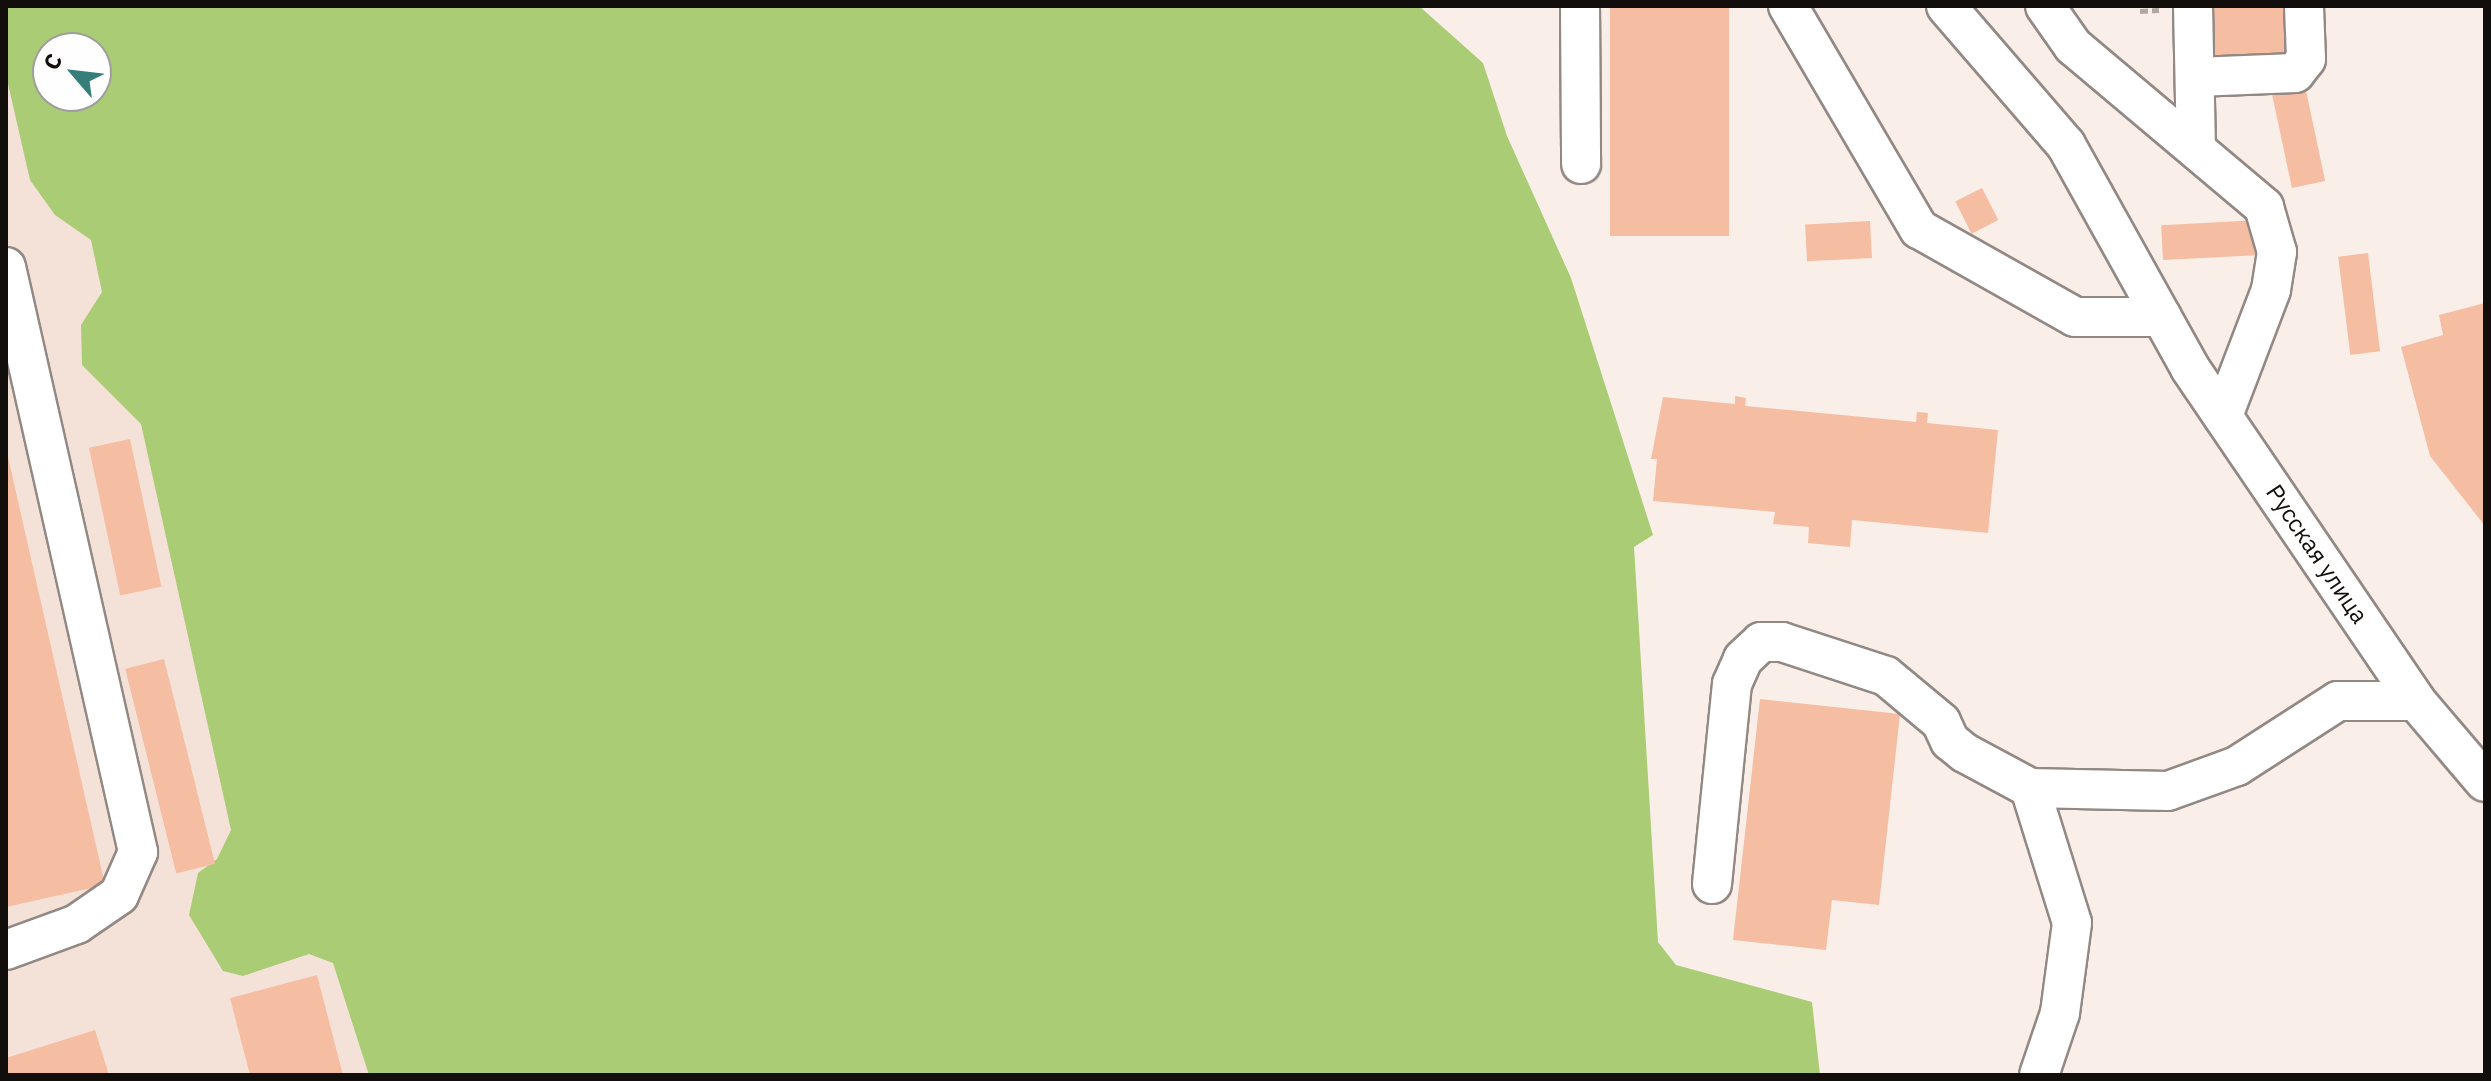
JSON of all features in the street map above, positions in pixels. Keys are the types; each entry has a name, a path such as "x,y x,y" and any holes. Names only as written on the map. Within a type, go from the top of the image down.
{"street":[{"path":"1580,6 1581,164"},
{"path":"1788,6 1919,229 2075,317 2162,317"},
{"name":"Русская улица","path":"1946,6 2066,145 2162,317 2223,416 2416,701 2485,782"},
{"path":"2045,6 2073,46 2196,145 2264,207 2277,252 2253,345 2223,416"},
{"path":"2193,6 2196,145"},
{"path":"2196,77 2295,73 2306,59 2304,6"},
{"path":"6,267 138,852 119,895 77,924 6,950"},
{"path":"1712,884 1732,684 1743,659 1761,642 1782,642 1886,676 1941,722 1950,741 1965,753 2030,788 2168,791 2237,766 2338,701 2416,701"},
{"path":"2030,788 2072,923 2060,1013 2039,1075"}],"shaded area":[{"path":"6,6 137,6 412,1075 6,1075"}],"green space":[{"path":"6,6 1419,6 1483,63 1507,136 1571,278 1653,535 1634,547 1658,942 1676,965 1812,1002 1820,1075 369,1075 333,963 309,954 243,976 223,971 189,915 198,873 217,859 231,830 141,424 82,365 81,325 102,292 91,240 55,215 30,180 6,75"}],"building":[{"path":"1610,6 1729,6 1729,236 1610,236"},
{"path":"2208,6 2295,6 2295,65 2208,65"},
{"path":"2305,86 2325,181 2292,188 2272,93"},
{"path":"1982,188 1998,220 1972,234 1955,202"},
{"path":"2259,220 2261,255 2163,260 2161,225"},
{"path":"1870,221 1872,258 1807,261 1805,224"},
{"path":"2368,253 2380,351 2350,355 2338,257"},
{"path":"2485,303 2485,526 2430,456 2401,347 2443,335 2439,315"},
{"path":"1735,396 1746,398 1745,406 1916,422 1917,412 1928,413 1927,423 1998,430 1988,533 1852,520 1850,547 1808,543 1809,527 1773,524 1775,512 1653,501 1657,459 1651,459 1663,397 1735,404"},
{"path":"130,439 161,587 120,595 89,448"},
{"path":"6,448 105,885 6,907"},
{"path":"164,659 215,864 176,873 125,669"},
{"path":"1760,699 1900,714 1879,905 1832,900 1826,950 1733,940"},
{"path":"317,975 343,1075 250,1075 230,998"},
{"path":"95,1030 109,1075 6,1075 6,1058"}]}
